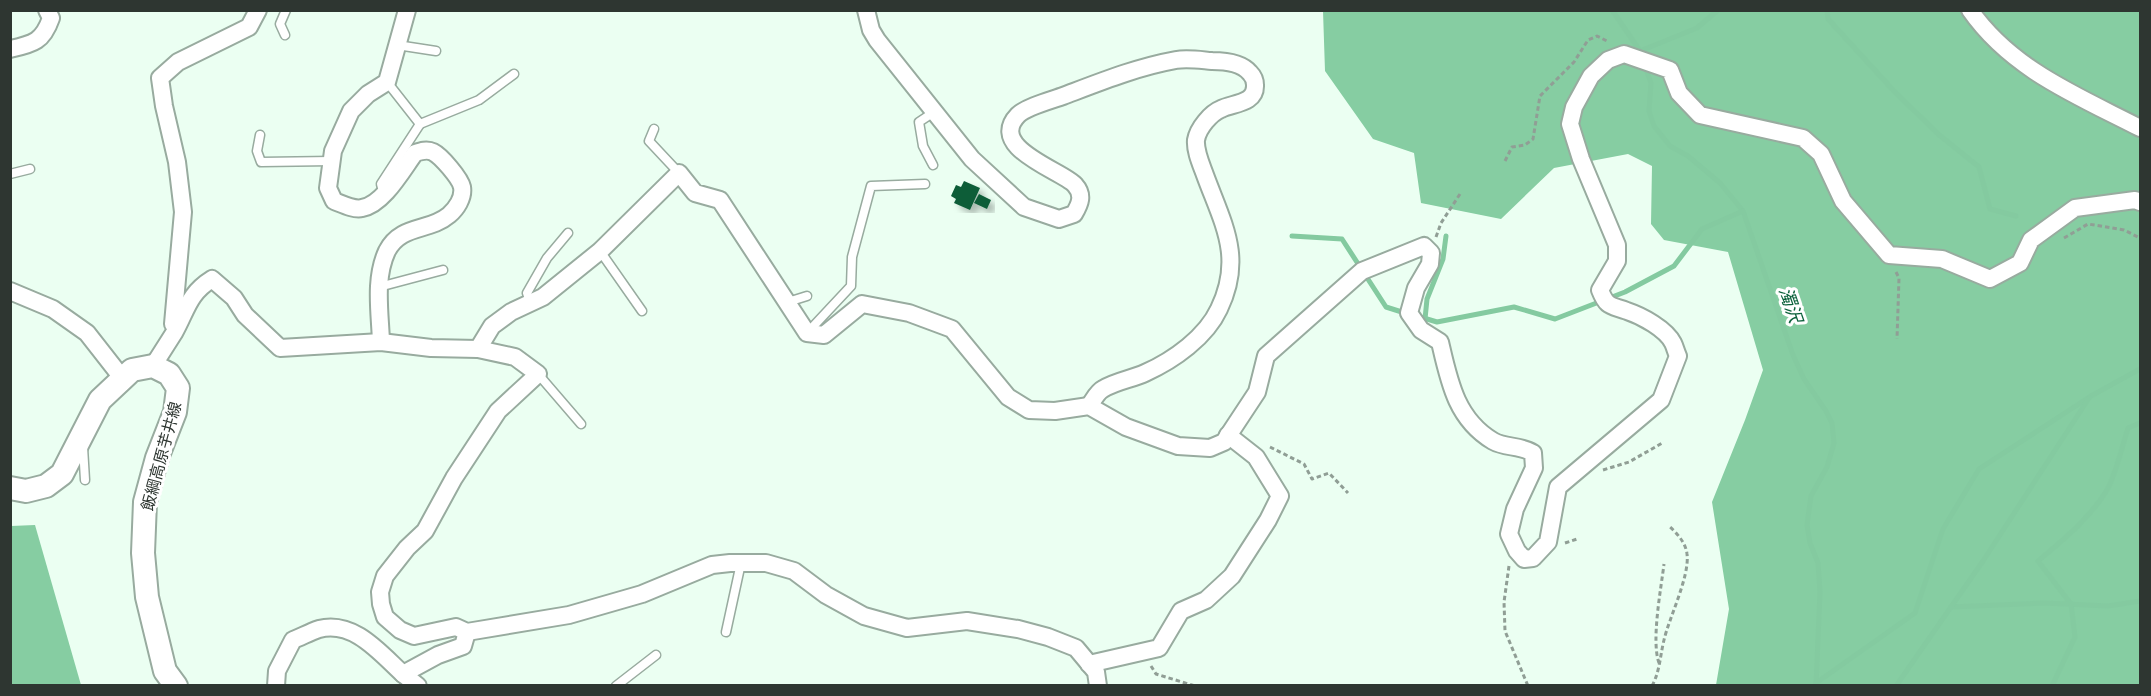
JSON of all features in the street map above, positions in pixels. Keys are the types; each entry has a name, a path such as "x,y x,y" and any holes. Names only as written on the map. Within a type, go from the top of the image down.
{"main road":[{"path":"10,488 26,491 46,486 62,474 100,400 132,370 153,366"},
{"name":"飯綱高原芋井線","path":"153,366 169,374 178,388 175,412 157,458 146,502 142,553 147,597 165,671 176,686"}],"street":[{"path":"10,48 31,44 46,33 51,18 47,10"},
{"path":"172,336 183,212 177,162 160,78 178,62 249,27 258,10"},
{"path":"381,342 378,279 386,254 393,241 400,235 447,217 456,208 461,198 462,187 450,168 433,152 423,150 415,153 384,195 374,204 361,209 334,201 328,188 333,152 351,111 368,94 387,82 407,10"},
{"path":"866,10 871,30 877,40 972,159 1024,207 1059,219 1074,214 1081,202 1080,193 1075,184 1039,164 1022,151 1012,137 1012,127 1018,115 1036,106 1127,73 1178,60 1231,63 1250,72 1255,81 1255,90 1249,98 1220,109 1203,125 1196,139 1198,158 1231,245 1230,277 1219,309 1206,331 1169,360 1147,372 1102,389 1089,406"},
{"path":"1970,10 1981,26 2017,59 2041,77 2140,128"},
{"path":"478,349 492,326 511,312 543,297 600,251 679,173 696,193 720,200 807,333 824,335 862,304 909,312 952,329 1008,397 1029,410 1055,411 1089,406 1126,427 1178,446 1210,448 1224,442 1257,392 1266,356 1362,271 1424,246 1431,253 1430,264 1416,288 1409,314 1421,330 1440,342 1452,391 1466,418 1495,442 1523,447 1533,453 1534,468 1515,509 1509,534 1524,559 1533,558 1548,542 1558,487 1661,400 1678,356 1673,341 1660,330 1627,311 1612,308 1604,301 1600,290 1617,261 1617,245 1581,159 1570,124 1574,107 1591,76 1608,60 1628,55 1670,70 1679,93 1700,114 1803,138 1821,154 1843,201 1889,255 1942,259 1990,279 2020,263 2031,240 2074,208 2135,200 2140,202"},
{"path":"153,366 198,287 212,279 234,298 245,315 280,348 381,342 431,348 478,349 515,357 538,374 498,411 454,478 425,531 407,548 385,576 380,592 385,616 400,630 414,636 456,627 466,632 569,615 642,594 712,565 766,563 794,571 826,595 864,616 907,628 967,621 1018,629 1076,648 1096,672 1098,686"},
{"path":"10,291 53,309 87,333 123,379"},
{"path":"1089,664 1160,648 1181,611 1206,600 1232,576 1268,520 1280,496 1257,457 1228,435"},
{"path":"276,686 277,671 293,640 321,628 345,629 367,640 418,686"},
{"path":"403,674 438,655 463,646 466,632"}],"lane":[{"path":"285,35 280,24 286,10"},
{"path":"397,45 436,51"},
{"path":"384,195 381,184 420,124 479,100 514,74"},
{"path":"387,82 420,124"},
{"path":"933,165 923,146 919,122 934,112"},
{"path":"654,129 649,141 679,173"},
{"path":"260,135 257,151 261,162 332,161"},
{"path":"10,174 30,169"},
{"path":"807,333 851,286 852,258 872,186 925,184"},
{"path":"530,302 527,293 547,258 568,233"},
{"path":"600,251 642,311"},
{"path":"379,287 443,270"},
{"path":"781,296 791,301 807,296"},
{"path":"538,374 581,424"},
{"path":"82,434 85,480"},
{"path":"726,632 741,563"},
{"path":"616,686 656,655"}],"path":[{"path":"1505,161 1512,147 1525,145 1533,139 1540,96 1574,62 1588,40 1597,36 1617,46 1628,55"},
{"path":"1431,253 1441,224 1460,194"},
{"path":"2059,241 2088,224 2124,230 2140,238"},
{"path":"1889,255 1899,278 1897,339"},
{"path":"1582,467 1604,470 1629,462 1664,442"},
{"path":"1269,446 1304,464 1312,479 1329,473 1348,493"},
{"path":"1652,686 1659,673 1664,639 1686,571 1687,554 1680,536 1670,527"},
{"path":"1513,543 1504,602 1505,631 1528,686"},
{"path":"1660,665 1656,656 1657,626 1664,564"},
{"path":"1144,651 1156,674 1179,679 1195,686"}],"green space":[{"path":"1323,11 2140,11 2140,685 1716,685 1729,609 1712,502 1763,370 1728,252 1664,240 1651,224 1652,166 1628,154 1554,168 1501,219 1421,203 1414,153 1373,139 1325,71"},
{"path":"35,525 81,685 11,685 11,526"}],"building":[{"path":"964,181 980,188 970,210 954,203 956,199 951,196 956,185 961,187"},
{"path":"979,194 991,200 987,209 974,203"}],"waterway":[{"path":"1612,10 1640,51"},
{"name":"濁沢","path":"1641,55 1640,51 1697,28 1718,10"},
{"path":"1827,10 1828,19 1893,90 1938,134 1979,167 1990,209 2016,216"},
{"name":"濁沢","path":"1644,64 1651,83 1649,111 1654,126 1670,146 1688,156 1720,183 1743,211 1793,355 1804,379 1832,423 1834,443 1827,467 1811,496 1807,525 1810,543 1818,563 1820,592 1816,686"},
{"path":"1417,316 1437,322 1514,307 1555,319 1625,292 1674,266 1702,229 1743,211"},
{"path":"1292,236 1342,239 1386,307 1405,313"},
{"path":"1425,319 1427,299 1443,259 1446,236"},
{"path":"1816,683 1915,613 1943,529 1979,469 2091,396 2140,369"},
{"path":"1896,686 1983,561 2089,398"},
{"path":"2052,686 2075,637 2071,604 2038,561 2075,528 2100,500 2113,476 2128,428 2140,423"},
{"path":"1951,607 2043,603 2108,606 2140,601"}]}
